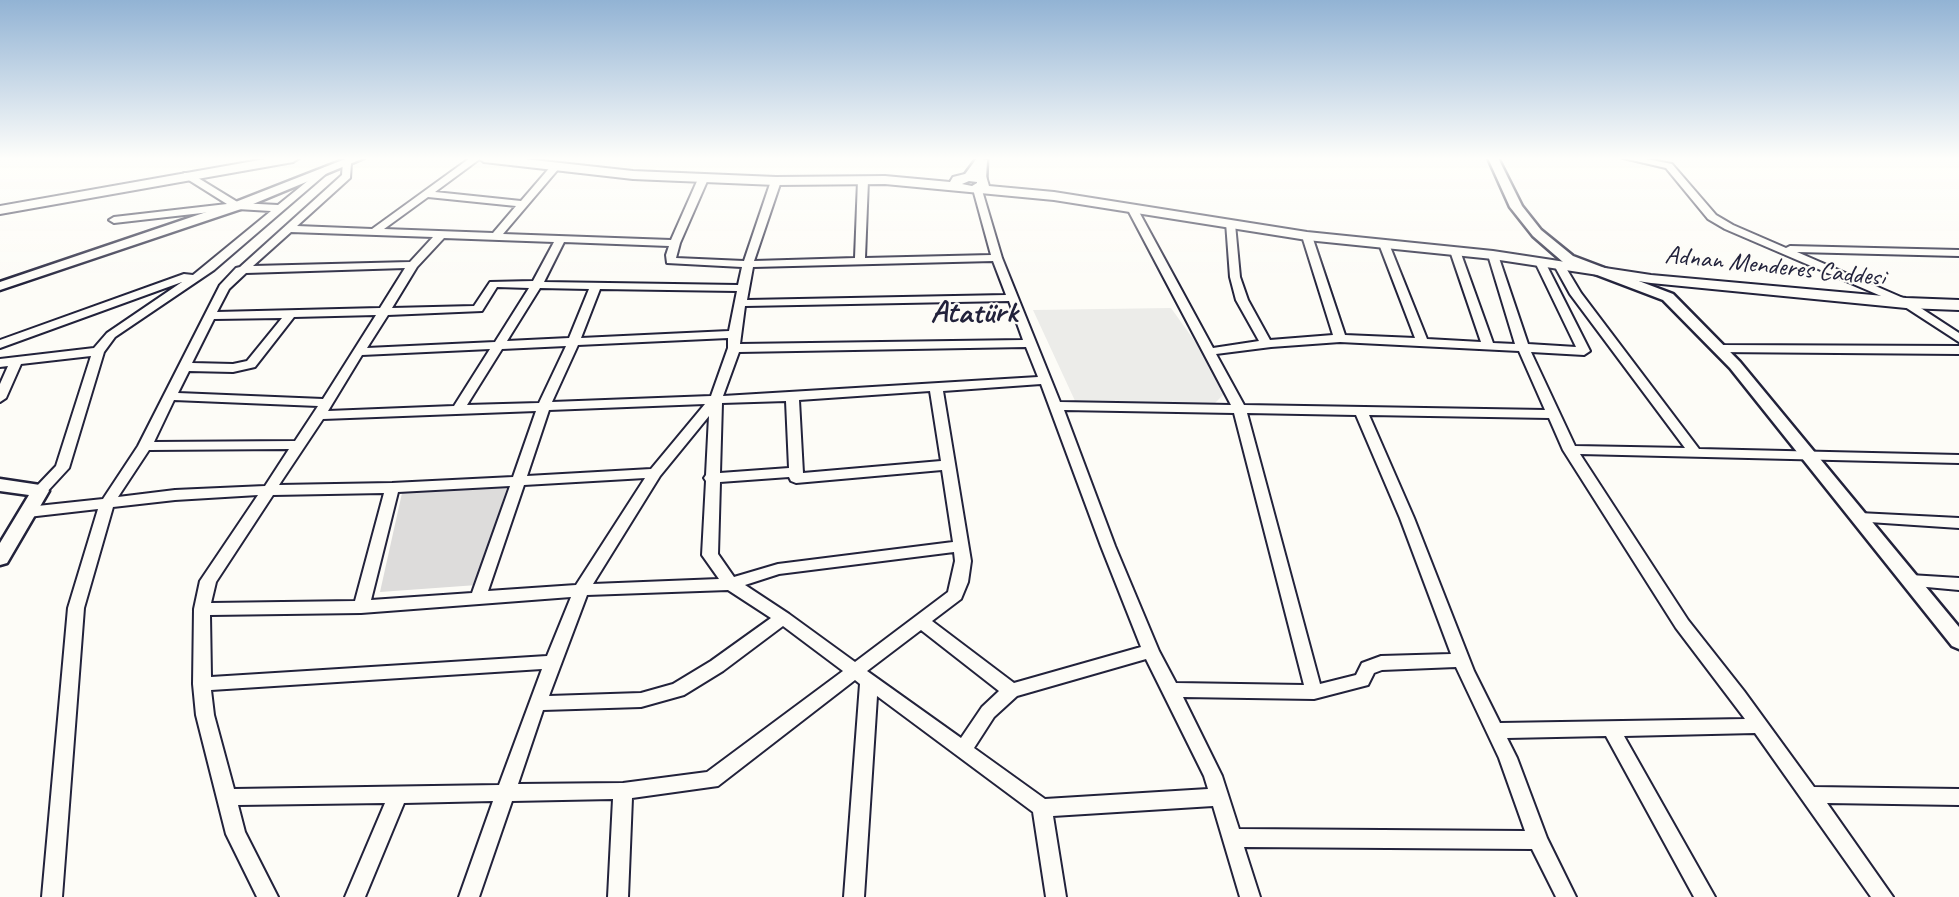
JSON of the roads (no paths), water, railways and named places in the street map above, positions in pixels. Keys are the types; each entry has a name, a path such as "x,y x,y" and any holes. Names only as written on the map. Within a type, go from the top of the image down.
{"main road":[{"path":"0,210 53,200"},
{"name":"Adnan Menderes Caddesi","path":"1076,200 1307,236 1493,255 1651,279 1906,303 1959,305"}],"street":[{"path":"227,200 237,206"},
{"path":"0,286 252,200"},
{"path":"0,558 40,491 62,468 98,351 111,335 210,268 288,200"},
{"path":"52,897 76,608 107,503 145,447 224,287 240,270 320,200"},
{"path":"374,232 419,200"},
{"path":"484,200 524,204"},
{"path":"496,236 527,200"},
{"path":"694,200 670,255 671,261 748,264 997,258"},
{"path":"770,200 748,264 734,334 734,348 716,399 711,478 710,555 731,584 783,618 1042,808 1219,797"},
{"path":"860,262 862,200"},
{"path":"976,200 1151,651 1213,776 1250,897"},
{"path":"1513,200 1527,221 1568,259 1668,297 1720,349 1810,456 1959,641"},
{"path":"1698,200 1712,217 1729,227 1906,303 1959,338"},
{"path":"114,220 237,206 278,208"},
{"path":"1133,210 1239,408 1314,692"},
{"path":"1230,224 1235,277 1242,300 1266,344"},
{"path":"288,229 675,243"},
{"path":"268,897 236,834 205,715 202,684 202,609 208,581 323,409 413,265 443,233"},
{"path":"1307,236 1340,338"},
{"path":"459,408 537,284 560,240"},
{"path":"1384,244 1422,341"},
{"path":"1783,249 1959,254"},
{"path":"1455,251 1488,346"},
{"path":"1493,255 1524,349 1570,450 1656,585 1883,897"},
{"path":"1208,352 1266,344 1340,338 1584,351 1540,262"},
{"path":"240,270 413,265"},
{"path":"1559,265 1576,294 1695,453"},
{"path":"0,344 210,268"},
{"path":"209,316 478,309 494,284 743,288"},
{"path":"478,598 521,480 544,406 596,286"},
{"path":"740,303 1012,298"},
{"path":"183,367 233,368 250,364 291,314"},
{"path":"359,352 734,334"},
{"path":"734,348 1031,343"},
{"path":"1720,349 1959,350"},
{"path":"0,363 98,351"},
{"path":"0,398 16,362"},
{"path":"169,396 323,409 459,408 792,397 1046,380"},
{"path":"227,797 623,791 711,780 862,676 921,621 955,595 960,582 963,561 936,387"},
{"path":"792,397 796,478 948,465"},
{"path":"469,897 537,703 581,590 655,472 716,399"},
{"path":"1055,406 1555,414"},
{"path":"1360,410 1407,518 1462,660 1508,758 1538,840 1566,897"},
{"path":"145,447 297,445"},
{"path":"1570,450 1959,459"},
{"path":"28,512 175,495 268,490 392,488 655,472"},
{"path":"711,478 796,472"},
{"path":"0,485 40,491"},
{"path":"361,608 392,488"},
{"path":"1859,518 1959,523"},
{"path":"202,609 361,608 581,590 731,584 778,569 961,546"},
{"path":"1910,581 1959,584"},
{"path":"537,703 641,700 678,690 717,666 783,618"},
{"path":"921,621 1011,691"},
{"path":"963,750 988,712 1011,691 1151,651"},
{"path":"1170,690 1314,692 1362,680 1368,668 1381,663 1462,660"},
{"path":"202,684 553,662"},
{"path":"854,897 862,676"},
{"path":"1495,731 1760,726"},
{"path":"1611,729 1705,897"},
{"path":"618,897 623,791"},
{"path":"355,897 398,794"},
{"path":"1809,795 1959,797"},
{"path":"1042,808 1056,897"},
{"path":"1231,838 1538,840"}],"district":[{"name":"Atatürk","path":"974,314"}]}
